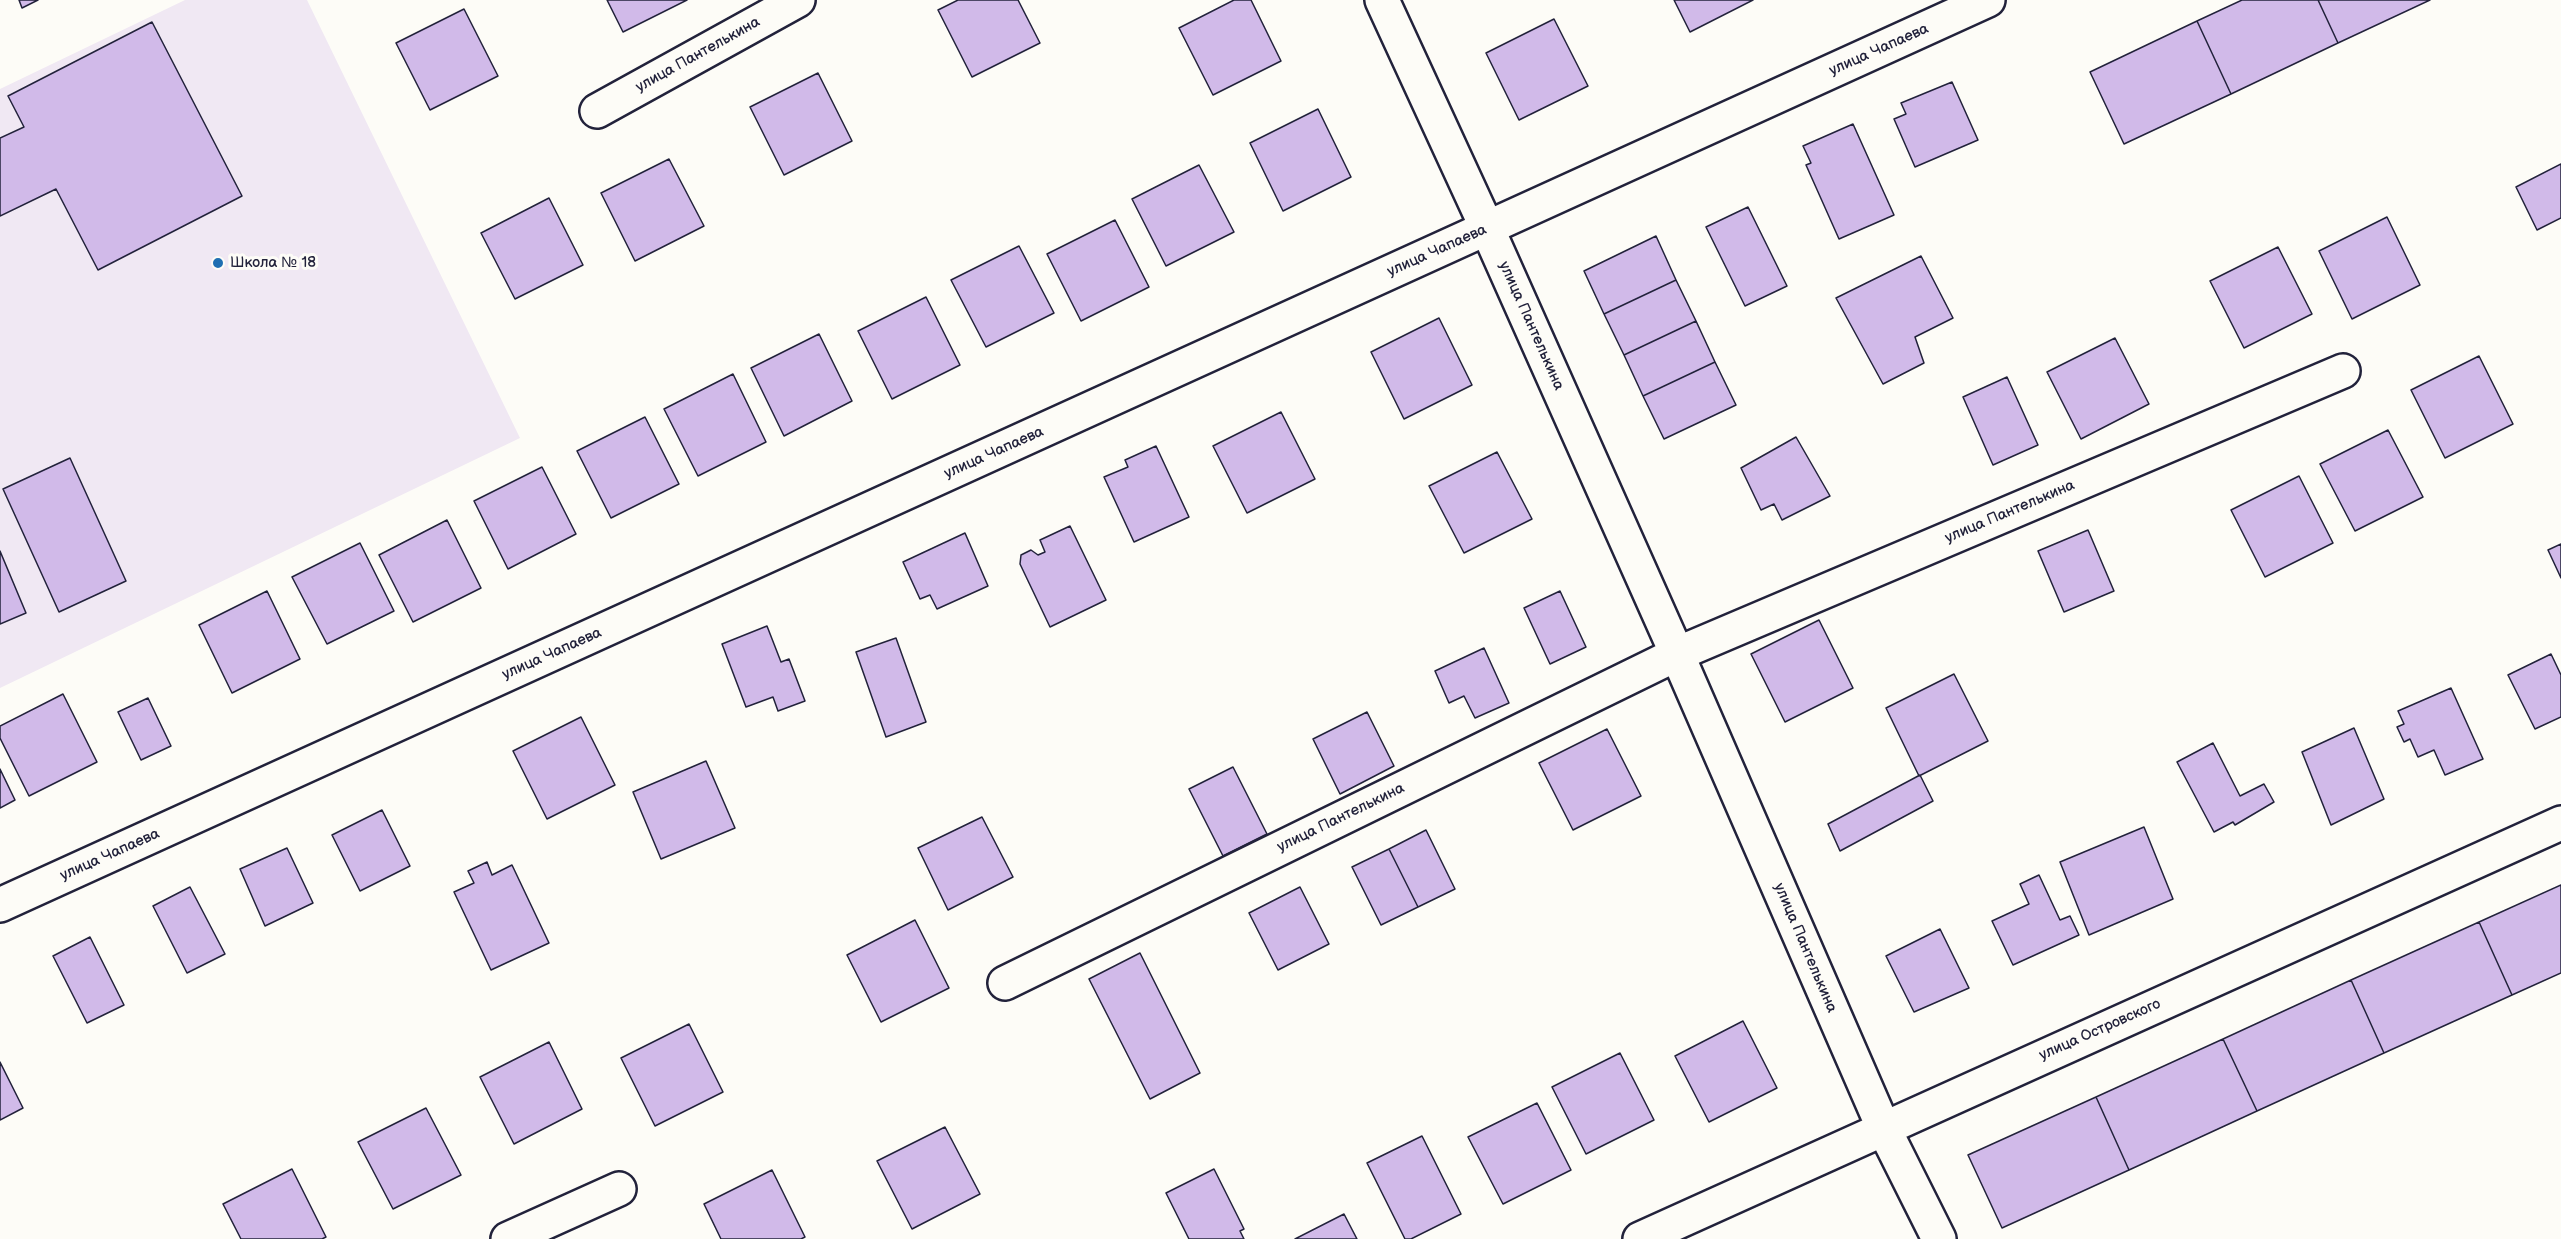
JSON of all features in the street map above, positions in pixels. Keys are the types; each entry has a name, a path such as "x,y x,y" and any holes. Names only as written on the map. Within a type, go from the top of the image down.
{"street":[{"name":"улица Пантелькина","path":"597,111 798,0"},
{"name":"улица Пантелькина","path":"1382,0 1487,228 1677,654 1883,1127 1939,1239"},
{"name":"улица Чапаева","path":"0,905 1989,0"},
{"name":"улица Пантелькина","path":"1005,983 1677,654 2343,371"},
{"name":"улица Островского","path":"1640,1239 1883,1127 2561,823"},
{"path":"508,1239 619,1189"}],"shaded area":[{"name":"Школа № 18","path":"185,0 307,0 520,438 0,688 0,89"}],"building":[{"path":"19,0 38,0 22,8"},
{"path":"607,0 687,0 623,32"},
{"path":"958,0 1018,0 1040,43 972,77 938,10"},
{"path":"1234,0 1251,0 1281,61 1213,95 1179,28"},
{"path":"1674,0 1753,0 1690,32"},
{"path":"2242,0 2318,0 2338,43 2231,94 2197,21"},
{"path":"2318,0 2430,0 2338,43"},
{"path":"464,9 498,76 430,110 396,43"},
{"path":"1554,19 1588,86 1519,120 1486,53"},
{"path":"2197,21 2231,94 2124,144 2090,72"},
{"path":"152,22 242,196 98,270 56,189 0,216 0,138 24,127 8,96"},
{"path":"818,73 852,141 784,175 750,107"},
{"path":"1952,82 1978,140 1915,167 1894,119 1906,114 1901,103"},
{"path":"1318,109 1351,177 1283,211 1250,143"},
{"path":"1853,124 1894,215 1839,239 1806,165 1811,163 1803,146"},
{"path":"669,159 704,226 635,261 601,193"},
{"path":"2561,164 2561,218 2537,230 2516,187"},
{"path":"1199,165 1234,232 1166,266 1132,199"},
{"path":"549,198 583,265 515,299 481,233"},
{"path":"1748,207 1787,286 1745,306 1706,227"},
{"path":"2387,217 2420,285 2352,319 2319,251"},
{"path":"1115,220 1149,287 1081,321 1047,254"},
{"path":"1656,236 1676,280 1604,314 1584,271"},
{"path":"1019,246 1054,313 986,347 951,280"},
{"path":"2278,247 2312,314 2244,348 2210,281"},
{"path":"1921,256 1953,318 1915,337 1924,363 1883,384 1836,298"},
{"path":"1676,280 1696,321 1624,355 1604,314"},
{"path":"926,297 960,365 892,399 858,331"},
{"path":"1439,318 1472,385 1404,419 1371,352"},
{"path":"1696,321 1715,362 1643,396 1624,355"},
{"path":"819,334 852,401 784,436 751,368"},
{"path":"2115,338 2149,404 2081,439 2047,372"},
{"path":"2479,356 2513,424 2445,458 2411,390"},
{"path":"1715,362 1736,405 1664,439 1643,396"},
{"path":"733,374 766,442 698,476 664,409"},
{"path":"2007,377 2038,445 1993,465 1963,397"},
{"path":"1281,412 1315,479 1247,513 1213,446"},
{"path":"645,417 679,484 611,518 577,451"},
{"path":"2388,430 2423,497 2355,531 2320,464"},
{"path":"1796,437 1830,496 1782,520 1774,504 1761,510 1741,468"},
{"path":"1156,446 1189,517 1134,542 1104,477 1128,467 1125,460"},
{"path":"1497,452 1532,519 1464,553 1429,486"},
{"path":"70,458 126,581 59,612 3,489"},
{"path":"542,467 576,534 508,569 474,501"},
{"path":"2299,476 2333,543 2265,577 2231,510"},
{"path":"447,520 481,588 413,622 379,555"},
{"path":"1070,526 1106,600 1050,627 1020,564 1021,555 1031,550 1038,555 1045,552 1040,540"},
{"path":"2088,530 2114,591 2064,612 2038,551"},
{"path":"965,533 988,586 937,609 930,595 920,599 903,562"},
{"path":"360,543 394,611 327,644 292,577"},
{"path":"2561,544 2561,578 2548,550"},
{"path":"0,551 26,613 0,624"},
{"path":"267,591 300,659 232,693 199,625"},
{"path":"1560,591 1586,647 1550,664 1524,608"},
{"path":"1819,620 1853,688 1785,722 1751,654"},
{"path":"767,626 781,662 789,659 805,701 778,711 773,697 746,707 722,644"},
{"path":"896,638 926,722 886,737 856,652"},
{"path":"1484,648 1509,703 1475,718 1464,696 1449,703 1435,671"},
{"path":"2551,654 2561,675 2561,717 2535,729 2508,675"},
{"path":"1954,674 1988,741 1919,776 1886,708"},
{"path":"2451,688 2483,759 2445,775 2434,750 2418,757 2410,739 2404,742 2397,727 2404,724 2398,711"},
{"path":"63,694 97,762 29,796 0,738 0,726"},
{"path":"148,698 171,746 141,760 118,712"},
{"path":"1367,712 1394,766 1340,794 1313,739"},
{"path":"581,717 615,785 547,819 513,751"},
{"path":"2354,728 2384,799 2331,825 2302,752"},
{"path":"1607,729 1641,796 1573,830 1539,763"},
{"path":"2213,743 2240,796 2264,784 2274,802 2235,825 2233,822 2214,832 2177,762"},
{"path":"706,761 735,828 661,859 633,792"},
{"path":"1233,767 1267,834 1223,856 1189,789"},
{"path":"0,769 15,800 0,808"},
{"path":"1920,775 1933,801 1840,851 1828,824"},
{"path":"382,810 410,866 360,891 332,835"},
{"path":"982,817 1013,877 948,910 918,848"},
{"path":"2144,827 2173,899 2089,935 2060,862"},
{"path":"1426,830 1455,889 1418,907 1389,849"},
{"path":"287,848 313,903 265,926 240,869"},
{"path":"1389,849 1418,907 1381,925 1352,867"},
{"path":"487,862 492,875 512,865 549,943 491,970 454,892 474,883 468,871"},
{"path":"2039,875 2060,920 2070,916 2079,935 2013,965 1992,921 2029,904 2020,884"},
{"path":"2561,885 2561,973 2512,995 2479,922"},
{"path":"190,887 225,954 187,973 153,906"},
{"path":"1300,887 1329,944 1278,970 1249,913"},
{"path":"915,920 949,988 881,1022 847,955"},
{"path":"2479,922 2512,995 2384,1053 2351,980"},
{"path":"1940,929 1969,988 1914,1012 1886,956"},
{"path":"90,937 124,1005 87,1023 53,956"},
{"path":"1140,953 1200,1073 1150,1099 1089,979"},
{"path":"2351,980 2384,1053 2257,1111 2223,1039"},
{"path":"1743,1021 1777,1088 1709,1122 1675,1056"},
{"path":"689,1024 723,1092 655,1126 621,1058"},
{"path":"2223,1039 2257,1111 2129,1170 2096,1097"},
{"path":"549,1042 582,1109 514,1144 480,1077"},
{"path":"1620,1053 1654,1120 1586,1154 1552,1087"},
{"path":"0,1062 23,1108 0,1120"},
{"path":"2096,1097 2129,1170 2002,1228 1968,1155"},
{"path":"1537,1103 1571,1170 1503,1204 1468,1137"},
{"path":"426,1108 461,1175 393,1209 358,1142"},
{"path":"945,1127 980,1194 912,1229 877,1161"},
{"path":"1422,1136 1461,1214 1411,1239 1405,1239 1367,1163"},
{"path":"292,1169 326,1237 322,1239 241,1239 223,1204"},
{"path":"1214,1169 1244,1229 1240,1231 1244,1239 1189,1239 1166,1193"},
{"path":"772,1170 805,1237 801,1239 721,1239 704,1204"},
{"path":"1344,1214 1357,1239 1295,1239"}],"place":[{"name":"Школа № 18","path":"218,263"}]}
